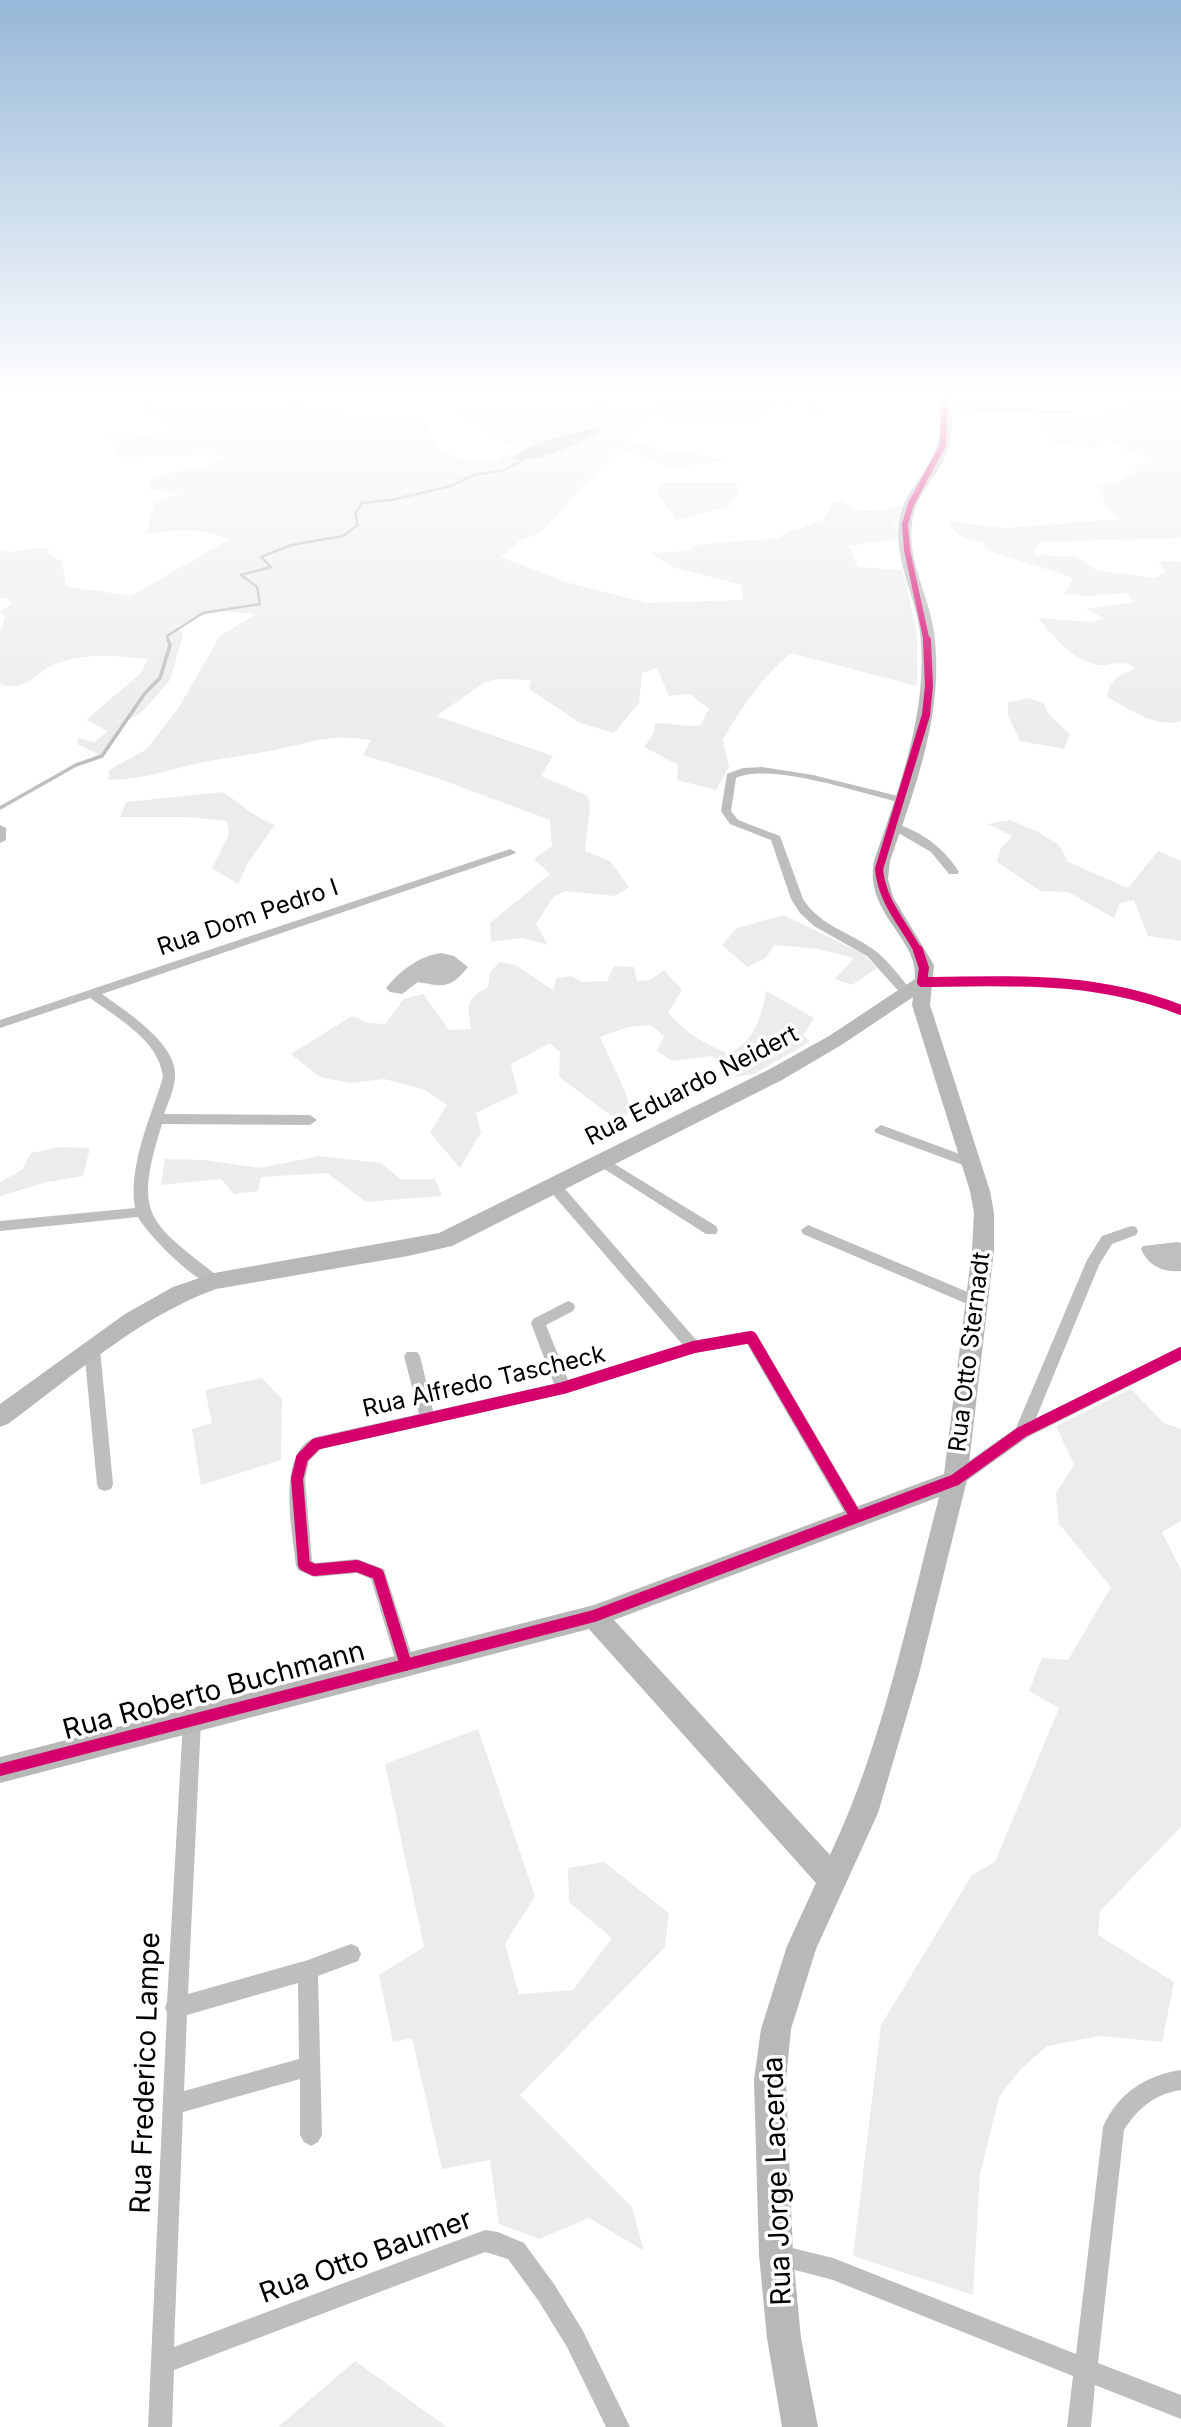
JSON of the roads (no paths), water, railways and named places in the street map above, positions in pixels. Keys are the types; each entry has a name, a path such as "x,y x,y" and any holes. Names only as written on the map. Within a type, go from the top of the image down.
{"street":[{"path":"910,506 905,524 907,550 927,633 928,703 902,800 879,869 880,887 887,906 922,956 926,972 915,988"},
{"path":"902,800 778,771 758,769 737,771 729,780 726,811 730,819 776,838 797,899 804,910 818,923 871,953 915,988 1063,982 1104,985 1137,993 1180,1011"},
{"path":"894,826 932,846 953,872"},
{"path":"0,828 0,840"},
{"name":"Rua Dom Pedro I","path":"0,1024 510,852"},
{"name":"Rua Eduardo Neidert","path":"0,1417 92,1349 167,1299 214,1281 428,1244 460,1233 795,1064 915,988"},
{"name":"Rua Otto Sternadt","path":"833,1880 864,1813 879,1771 955,1480 977,1302 984,1213 971,1163 915,988"},
{"path":"92,993 145,1034 169,1061 169,1077 141,1187 142,1212 155,1230 214,1281"},
{"path":"158,1118 310,1120"},
{"path":"881,1130 971,1163"},
{"path":"603,1162 711,1230"},
{"path":"554,1186 694,1347"},
{"path":"0,1226 142,1212"},
{"path":"808,1230 977,1302"},
{"path":"1022,1432 1092,1264 1107,1240 1131,1231"},
{"path":"563,1388 538,1323 568,1307"},
{"name":"Rua Alfredo Tascheck","path":"407,1665 378,1574 357,1566 314,1570 304,1565 297,1479 302,1458 316,1444 563,1388 694,1347 751,1337 856,1517"},
{"path":"92,1349 105,1484"},
{"path":"955,1480 1022,1432 1181,1353"},
{"path":"412,1356 427,1417"},
{"name":"Rua Roberto Buchmann","path":"0,1770 594,1616 955,1480"},
{"path":"594,1616 833,1880"},
{"name":"Rua Frederico Lampe","path":"160,2427 174,2105 175,2008 192,1721"},
{"name":"Rua Jorge Lacerda","path":"800,2427 785,2338 776,2255 771,2119 772,2052 781,2008 802,1946 833,1880"},
{"path":"175,2008 308,1970 351,1954"},
{"path":"308,1970 312,2135"},
{"path":"174,2105 310,2066"},
{"path":"1079,2427 1114,2127 1123,2111 1146,2090 1166,2081 1181,2080"},
{"name":"Rua Otto Baumer","path":"163,2364 485,2241 516,2251 546,2292 575,2339 618,2427"},
{"path":"776,2255 833,2269 1181,2407"}],"waterway":[{"path":"169,642 167,636 203,613 260,604 257,587 241,575 271,567 261,557 291,545 343,536 358,525 355,514 360,506"},
{"path":"0,808 76,765 102,756 145,693 160,678 170,645 168,640"}]}
